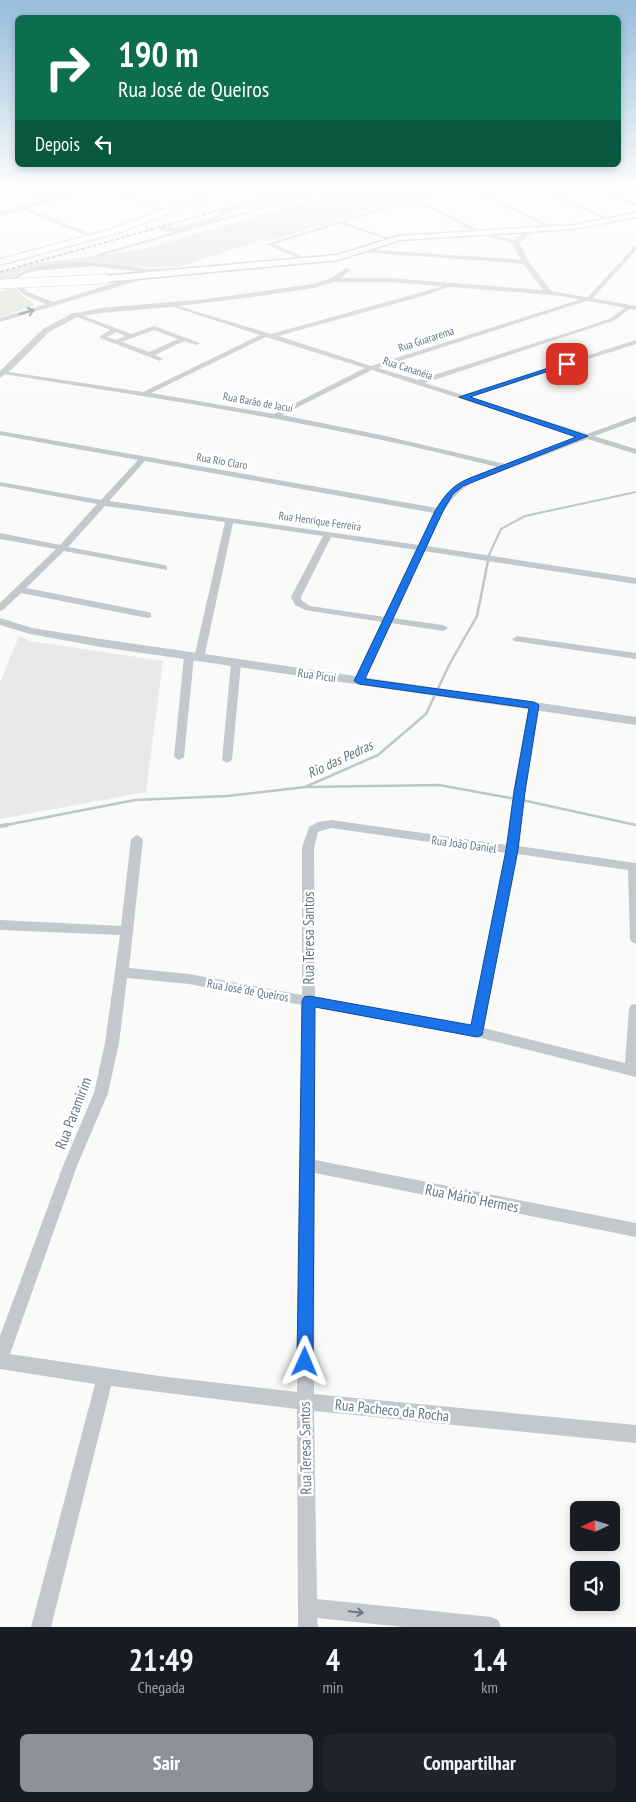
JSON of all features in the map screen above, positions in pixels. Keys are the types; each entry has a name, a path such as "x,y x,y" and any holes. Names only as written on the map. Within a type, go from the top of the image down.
{"main road":[{"path":"104,278 234,265"},
{"path":"0,282 104,278 255,265"}],"street":[{"path":"54,304 26,294 14,280 20,274 34,269 81,265"},
{"path":"100,265 149,271 184,270"},
{"path":"334,280 346,265"},
{"path":"349,265 362,280"},
{"path":"528,265 549,293"},
{"path":"590,298 620,265"},
{"path":"0,320 126,281 158,274"},
{"path":"2,373 59,322 77,315 173,305 314,286 334,280 450,285 549,293 590,298 632,307"},
{"path":"432,284 439,290"},
{"path":"144,394 268,335 439,290 450,285"},
{"name":"Rua Guararema","path":"275,416 371,368 590,298"},
{"name":"Rua Cananéia","path":"173,305 636,452"},
{"path":"417,383 594,326 613,319 632,307"},
{"path":"77,315 132,336"},
{"path":"115,343 154,328 197,343"},
{"path":"115,330 102,336 115,343 160,359"},
{"path":"149,355 183,339"},
{"path":"463,397 636,342"},
{"name":"Rua Barão de Jacuí","path":"2,373 275,416 394,439 505,467"},
{"path":"359,681 439,511 450,493 460,485 584,436 636,418"},
{"name":"Rua Rio Claro","path":"0,433 439,511"},
{"path":"0,608 21,590 62,548 143,459"},
{"name":"Rua Henrique Ferreira","path":"0,484 103,503 328,534 636,582"},
{"path":"179,757 194,657 230,520"},
{"path":"328,534 296,597 298,603 308,608 443,628"},
{"path":"0,536 164,568"},
{"path":"21,590 148,615"},
{"name":"Rua Picuí","path":"0,621 52,635 636,721"},
{"path":"517,639 636,656"},
{"path":"227,760 236,663"},
{"path":"477,1032 512,850 519,792 534,705"},
{"name":"Rua João Daniel","path":"308,848 313,830 322,825 331,824 635,867"},
{"name":"Rua Paramirim","path":"0,1359 70,1166 101,1093 112,1043 137,839"},
{"name":"Rua Teresa Santos","path":"308,848 309,1001 305,1401 308,1627"},
{"path":"635,867 636,939"},
{"path":"0,925 127,931"},
{"name":"Rua José de Queiros","path":"122,972 189,979 477,1032 633,1070"},
{"path":"633,1070 636,1009"},
{"name":"Rua Mário Hermes","path":"308,1165 636,1230"},
{"name":"Rua Pacheco da Rocha","path":"0,1359 105,1378 305,1401 636,1434"},
{"path":"41,1627 105,1378"},
{"path":"307,1607 491,1627"}],"shaded area":[{"path":"28,265 65,265 38,267 19,272 12,281 14,286 33,306 0,317 0,292 5,290 0,287 0,273"},
{"path":"113,265 185,265 179,267 120,267"},
{"path":"19,636 30,641 163,661 146,792 0,819 0,683"}],"waterway":[{"name":"Rio das Pedras","path":"488,557 501,529 525,516 636,492"},
{"name":"Rio das Pedras","path":"4,825 135,800 227,796 305,787 378,755 426,714 449,665 477,616 489,556"},
{"path":"306,787 439,785 516,799"},
{"path":"522,800 636,825"}],"railway":[{"path":"0,272 25,265"}],"route":[{"path":"305,1362 309,1001 477,1032 512,850 519,792 534,705 359,681 439,511 450,493 460,485 473,479 584,436 463,397 567,364"}]}
